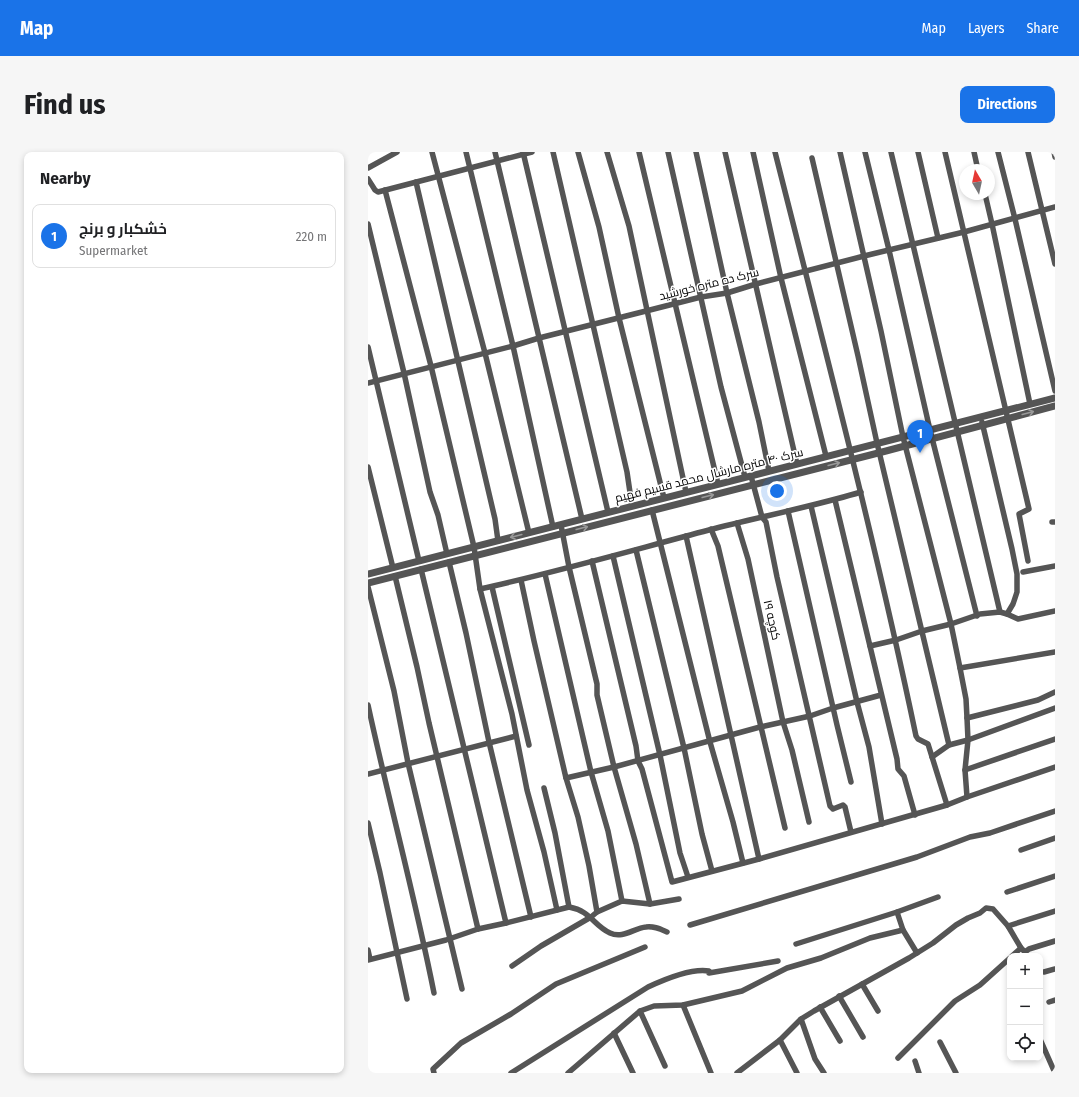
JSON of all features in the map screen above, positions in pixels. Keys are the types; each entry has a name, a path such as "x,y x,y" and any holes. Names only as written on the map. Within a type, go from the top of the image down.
{"street":[{"path":"368,168 397,152"},
{"path":"432,152 485,353 529,533"},
{"path":"466,152 513,346 554,527"},
{"path":"495,152 582,519"},
{"path":"368,179 376,192 498,161 523,153 532,152"},
{"path":"553,152 627,472 632,506"},
{"path":"578,152 599,227 619,318 664,498"},
{"path":"607,152 629,226 686,492"},
{"path":"639,152 718,484"},
{"path":"668,152 722,387 748,477 753,485 762,516 766,522 797,666 830,806 833,809 843,805 845,807 851,832"},
{"path":"696,152 727,293 759,422 769,471"},
{"path":"725,152 797,464"},
{"path":"753,152 780,278 826,456"},
{"path":"776,152 851,450 896,640 916,736 918,739 928,744 947,805"},
{"path":"840,152 903,437 951,624 960,668 968,718 968,740 964,770 967,797"},
{"path":"865,152 932,439 977,616"},
{"path":"891,152 1000,612"},
{"path":"918,152 938,238"},
{"path":"945,152 1029,509 1019,514 1028,561"},
{"path":"974,152 977,164"},
{"path":"998,152 1055,391"},
{"path":"1028,152 1055,264"},
{"path":"1054,152 1055,157"},
{"path":"523,153 608,512"},
{"path":"812,158 879,453 949,745"},
{"path":"416,182 495,518 498,541"},
{"path":"385,190 431,366 474,547 480,589 512,714 527,790 557,910"},
{"path":"986,200 1030,404"},
{"name":"سرک ده متره خورشید","path":"368,382 513,346 646,310 701,297 727,293 864,256 1015,219 1055,207"},
{"path":"368,224 404,373 430,492 438,515 447,554"},
{"path":"368,347 419,561"},
{"name":"سرک ۴۰ متره مارشال محمد قسیم فهیم","path":"368,574 1055,398"},
{"name":"سرک ۴۰ متره مارشال محمد قسیم فهیم","path":"368,583 879,453 1055,406"},
{"path":"980,417 1017,574 1017,592 1013,604 1007,614"},
{"path":"368,467 393,568"},
{"path":"480,589 569,568 711,529 762,516 811,506 861,492"},
{"path":"835,500 897,759 898,769 904,776 915,815"},
{"path":"811,506 869,747 882,824"},
{"path":"652,510 710,742 743,863"},
{"path":"788,511 851,782"},
{"name":"کوچه ۱۹","path":"737,523 748,559 783,722 792,750 809,822"},
{"path":"561,525 569,568 597,684 598,695 614,767 636,844 650,904"},
{"path":"711,529 718,546 785,828"},
{"path":"686,536 759,859"},
{"path":"636,550 684,748 702,834 712,871"},
{"path":"613,556 660,755 680,853 688,877"},
{"path":"592,561 636,746 638,761 642,769 672,882 915,815 1055,767"},
{"path":"449,562 468,640 489,742 531,917"},
{"path":"1023,572 1055,566"},
{"path":"421,569 506,923"},
{"path":"545,574 591,772 608,831 622,901"},
{"path":"395,576 478,930"},
{"path":"521,580 566,778 581,831 597,912"},
{"path":"368,587 394,691 408,763 462,989"},
{"path":"492,587 529,745"},
{"path":"870,646 951,624 980,614 1000,612 1018,618 1055,611"},
{"path":"960,668 1055,652"},
{"path":"968,718 1038,700 1055,692"},
{"path":"566,778 638,761 760,727 810,716 833,708 881,696"},
{"path":"368,706 382,770 425,945 434,993"},
{"path":"932,757 949,745 968,740 1055,708"},
{"path":"368,774 516,736"},
{"path":"964,770 1055,739"},
{"path":"544,788 555,833 569,907"},
{"path":"690,925 917,857 970,837 990,833 1055,811"},
{"path":"368,823 407,999"},
{"path":"1021,850 1055,838"},
{"path":"1007,892 1055,876"},
{"path":"796,944 897,912 938,896"},
{"path":"512,966 541,946 597,912 622,901 650,904 679,899"},
{"path":"368,950 369,960 569,907 580,909 611,933 620,935 646,927 658,928 667,932"},
{"path":"737,1073 744,1071 780,1040 801,1019 934,943 956,925 986,908 993,909 1008,926 1025,952 1029,949 1055,941"},
{"path":"1008,926 1055,911"},
{"path":"897,912 903,930 917,953"},
{"path":"568,1073 640,1011 654,1006 683,1005 742,991 787,968 821,958 870,938 903,930"},
{"path":"434,1073 433,1069 461,1043 511,1014 556,984 645,947"},
{"path":"1015,953 1021,948"},
{"path":"511,1073 648,987 666,978 701,970 709,970 710,973 778,961"},
{"path":"898,1058 955,1001 980,985 1007,961"},
{"path":"1044,972 1055,969"},
{"path":"862,984 878,1011"},
{"path":"840,996 863,1037"},
{"path":"1049,1002 1055,1000"},
{"path":"683,1005 711,1073"},
{"path":"820,1007 840,1040"},
{"path":"640,1011 665,1066"},
{"path":"801,1019 815,1059 824,1073"},
{"path":"614,1033 633,1073"},
{"path":"780,1040 798,1073"},
{"path":"940,1042 956,1073"},
{"path":"1043,1046 1054,1073"},
{"path":"915,1061 919,1073"}],"place":[{"name":"خشکبار و برنج","path":"920,453"}]}
